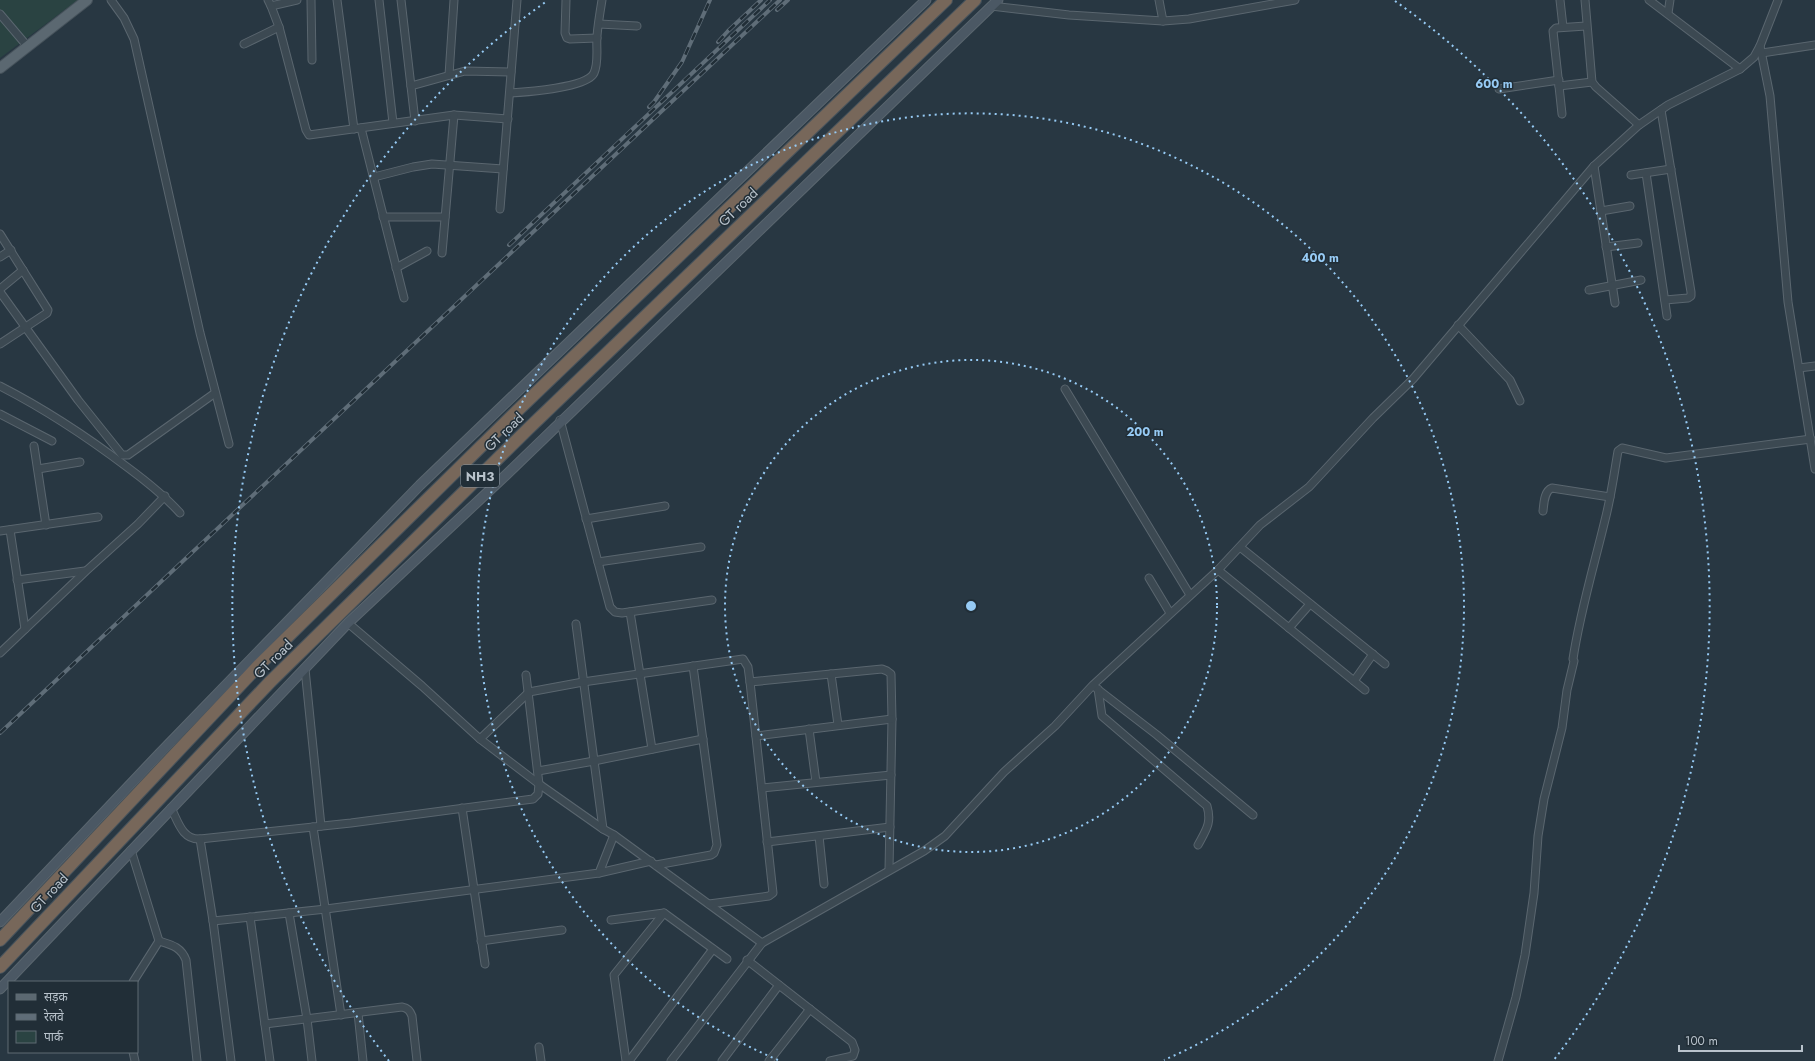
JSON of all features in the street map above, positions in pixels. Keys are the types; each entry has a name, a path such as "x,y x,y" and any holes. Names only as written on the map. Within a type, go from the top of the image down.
{"highway":[{"name":"GT road","path":"0,940 258,666 518,410 946,0"},
{"name":"GT road","path":"0,966 270,682 529,428 975,0"}],"main road":[{"path":"0,68 87,0"},
{"path":"0,922 159,754 420,485 926,0"},
{"path":"0,989 348,624 506,475 560,420 994,3"}],"street":[{"path":"111,0 124,18 134,39 200,333 230,444"},
{"path":"297,0 269,3 280,27 307,133 311,135 454,115 508,119"},
{"path":"311,0 312,60"},
{"path":"337,0 354,129"},
{"path":"379,0 393,124"},
{"path":"401,0 415,121"},
{"path":"449,75 454,0"},
{"path":"500,209 517,0"},
{"path":"566,0 565,29 567,38 597,38"},
{"path":"510,93 552,89 576,83 591,77 597,63 597,38 602,0"},
{"path":"1159,0 1163,21"},
{"path":"994,3 1069,15 1163,21 1189,19 1295,0"},
{"path":"1560,0 1563,27"},
{"path":"1585,0 1586,26 1592,82 1639,125"},
{"path":"1649,0 1740,69"},
{"path":"1668,13 1670,0"},
{"path":"671,1061 747,960 762,943 924,851 944,836 1004,772 1096,687 1170,613 1218,570 1260,525 1309,487 1373,418 1413,379 1594,166 1639,125 1661,110 1740,69 1761,50 1778,0"},
{"path":"0,14 28,47"},
{"path":"599,24 637,26"},
{"path":"1562,114 1553,31 1554,28 1586,26"},
{"path":"244,44 280,27"},
{"path":"1761,50 1815,45"},
{"path":"1761,50 1770,96 1788,302 1815,469"},
{"path":"411,86 465,71 511,72"},
{"path":"1499,89 1559,83 1592,82"},
{"path":"1661,110 1692,292 1691,296 1688,298 1665,300"},
{"path":"442,253 454,115"},
{"path":"361,128 404,298"},
{"path":"374,177 423,165 450,165 504,169"},
{"path":"1594,166 1615,303"},
{"path":"1631,175 1671,169"},
{"path":"1646,173 1667,316"},
{"path":"1601,211 1630,206"},
{"path":"383,217 445,218"},
{"path":"0,234 48,310 47,313 0,344"},
{"path":"1606,247 1638,243"},
{"path":"0,258 11,250"},
{"path":"396,268 427,251"},
{"path":"23,270 0,291 78,400 122,455 128,455 215,393"},
{"path":"1589,290 1641,280"},
{"path":"1458,325 1510,380 1520,401"},
{"path":"1799,368 1815,366"},
{"path":"0,386 58,418 112,456 165,496 180,513"},
{"path":"1065,390 1190,595"},
{"path":"0,414 52,441"},
{"path":"560,420 610,607 615,612 630,612 712,600"},
{"path":"1498,1061 1516,997 1525,955 1534,893 1538,836 1544,799 1563,723 1567,690 1574,661 1573,659 1577,633 1610,497 1618,450 1622,448 1666,458 1810,438"},
{"path":"34,446 46,525"},
{"path":"38,469 80,462"},
{"path":"1543,511 1546,493 1552,488 1610,497"},
{"path":"0,653 138,524 165,496"},
{"path":"586,519 665,506"},
{"path":"0,531 98,517"},
{"path":"10,530 25,629"},
{"path":"598,562 701,547"},
{"path":"1240,547 1385,664"},
{"path":"1218,570 1365,690"},
{"path":"17,580 86,571"},
{"path":"1149,578 1170,613"},
{"path":"1289,628 1310,604"},
{"path":"630,612 652,749"},
{"path":"348,624 422,686 480,739 539,784 603,829 614,835 762,943"},
{"path":"576,624 603,829"},
{"path":"1354,681 1373,654"},
{"path":"480,739 529,692 583,682 743,659 748,667 767,842 774,889 772,895 709,904"},
{"path":"213,921 326,909 599,873 653,863 711,855 716,849 717,841 693,666"},
{"path":"305,669 317,826 326,909 341,1015"},
{"path":"750,682 882,669 890,674 892,679 892,719 889,870"},
{"path":"171,808 186,836 194,839 200,839 533,799 538,794 539,784 526,674"},
{"path":"831,674 838,725"},
{"path":"1096,687 1139,720 1253,815"},
{"path":"1096,687 1102,716 1207,806 1210,821 1198,845"},
{"path":"756,736 892,719"},
{"path":"809,729 816,782"},
{"path":"538,771 704,739"},
{"path":"762,788 891,775"},
{"path":"462,808 485,964"},
{"path":"767,842 890,826"},
{"path":"599,873 614,835"},
{"path":"819,836 824,884"},
{"path":"200,839 213,921 231,1061"},
{"path":"131,850 159,941 134,981"},
{"path":"289,913 307,1019 312,1061"},
{"path":"626,1061 613,980 614,976 664,913"},
{"path":"611,920 664,913 727,959"},
{"path":"250,918 270,1061"},
{"path":"481,941 562,930"},
{"path":"159,941 180,949 184,953 197,1061"},
{"path":"629,1061 713,949"},
{"path":"747,960 810,1009 854,1046 856,1050 854,1056 830,1061"},
{"path":"722,1061 779,985"},
{"path":"265,1024 402,1007 410,1011 412,1016 417,1061"},
{"path":"769,1061 810,1009"},
{"path":"358,1013 363,1061"},
{"path":"539,1047 541,1061"}],"green space":[{"path":"0,0 78,0 0,58"}],"railway":[{"path":"649,107 682,62 710,0"},
{"path":"718,42 761,0"},
{"path":"509,245 770,0"},
{"path":"0,733 780,0"},
{"path":"777,10 788,0"}]}
